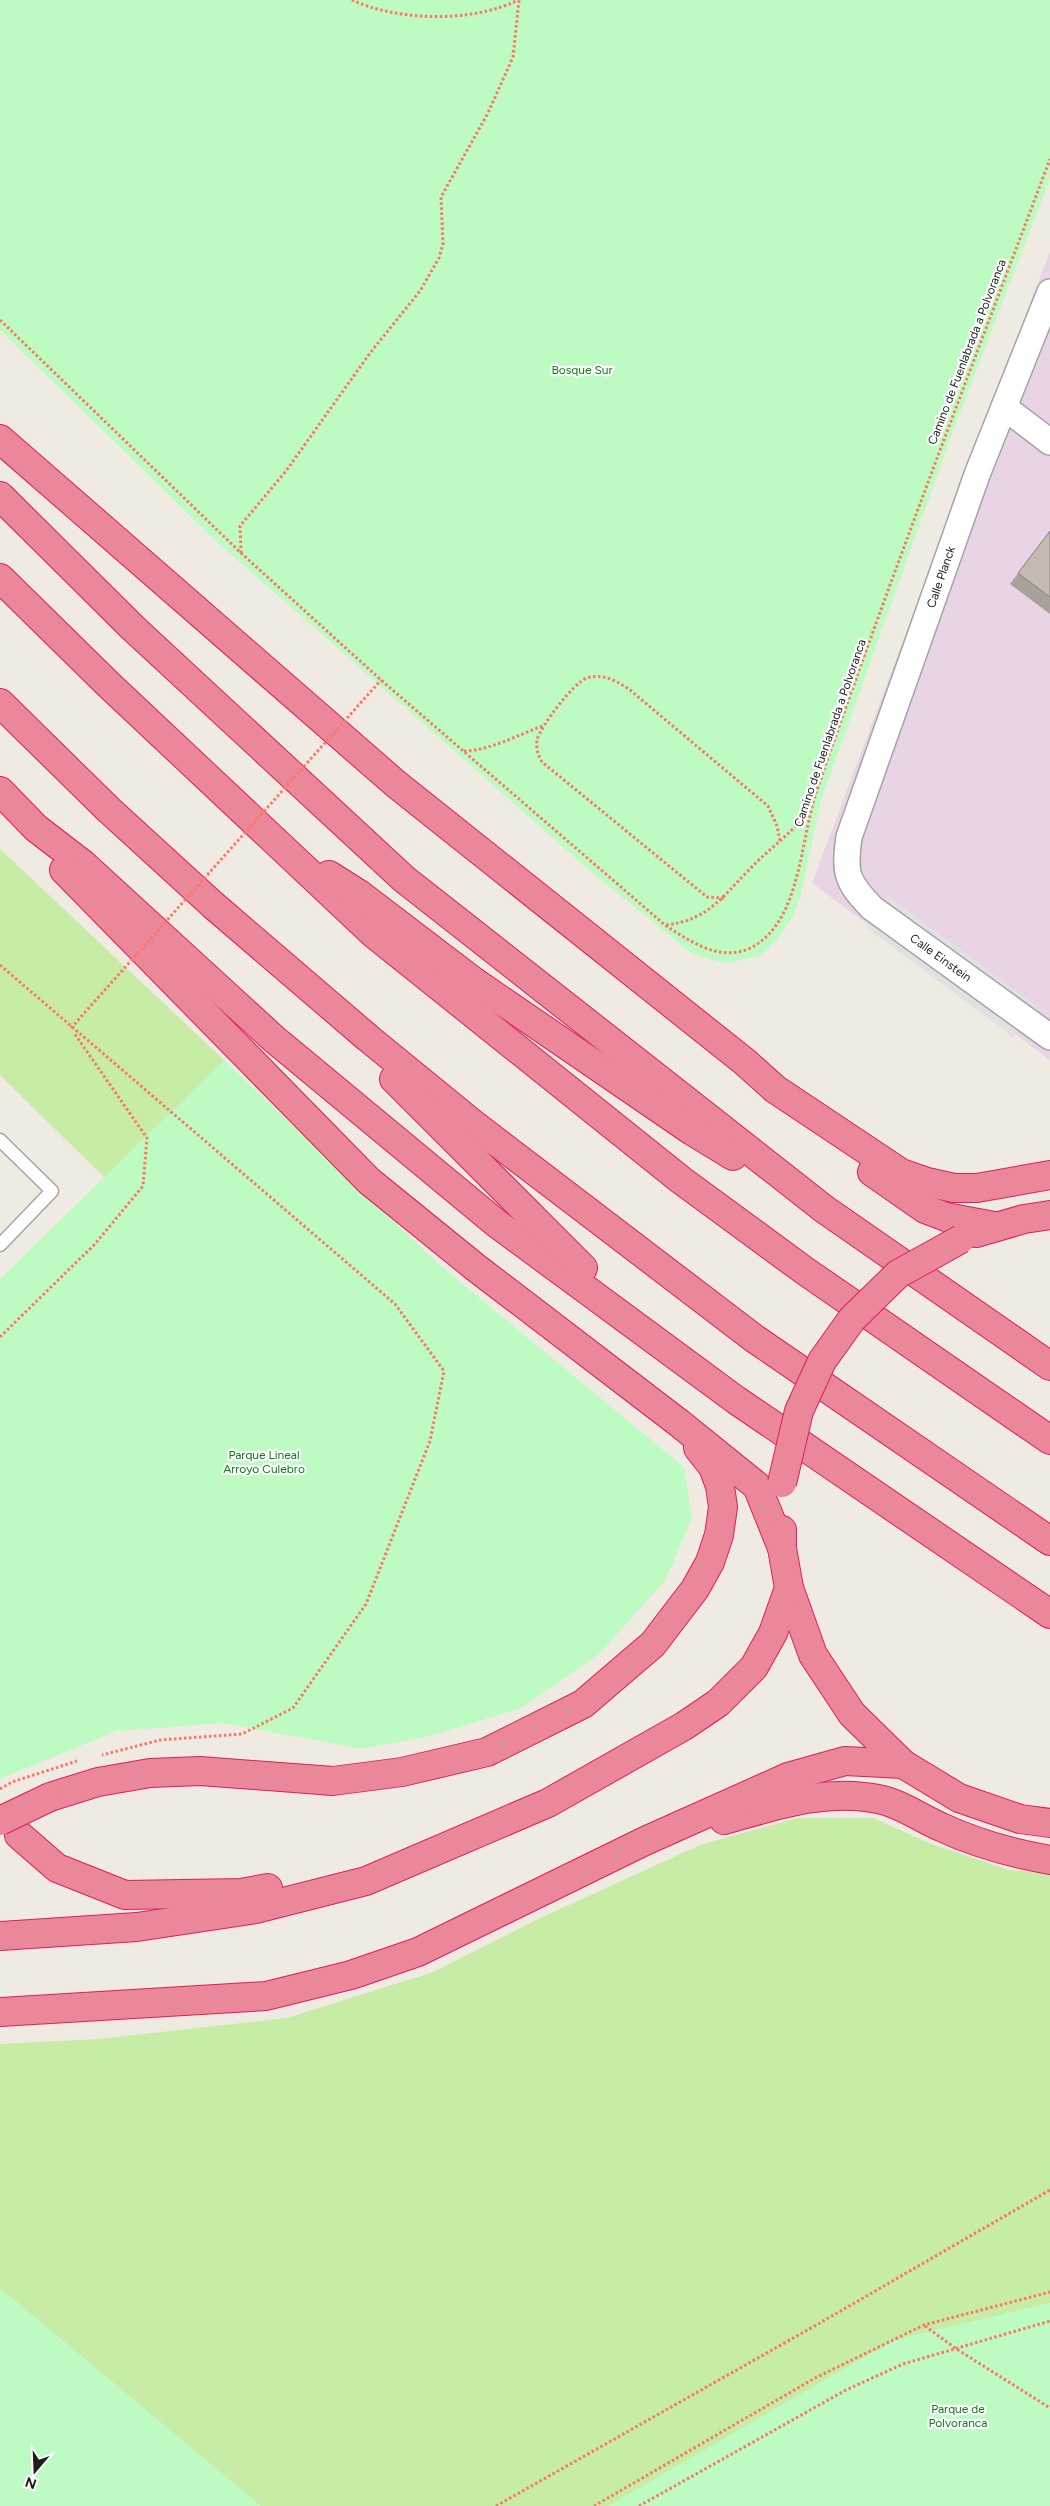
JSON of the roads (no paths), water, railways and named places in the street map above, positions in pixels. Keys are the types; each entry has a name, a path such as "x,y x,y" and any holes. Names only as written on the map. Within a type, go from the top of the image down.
{"highway":[{"path":"0,439 396,784 745,1062 853,1157 925,1209 946,1217 994,1226"},
{"path":"0,496 133,628 404,879 824,1209 1050,1366"},
{"path":"0,578 109,685 374,934 681,1180 813,1277 1050,1440"},
{"path":"0,703 109,810 199,892 368,1038 477,1127 755,1339 1050,1541"},
{"path":"0,791 36,828 84,865 274,1039 496,1223 736,1400 1050,1614"},
{"path":"36,828 57,862 370,1181 475,1268 679,1423 757,1486 782,1548"},
{"path":"281,846 359,894 473,981 692,1132 824,1209"},
{"path":"368,1038 392,1077 568,1255 736,1400"},
{"path":"774,1089 901,1173 927,1182 954,1188 976,1188 1050,1176"},
{"path":"1050,1215 994,1226 960,1239 898,1274 852,1320 822,1361 799,1411 782,1483 782,1548 789,1588 813,1655 852,1714 903,1764 959,1798 1020,1819 1050,1823"},
{"path":"438,1849 241,1893 125,1895 57,1868 10,1828 50,1797 98,1782 150,1773 200,1770 333,1781 402,1772 487,1752 583,1704 653,1644 695,1589 710,1562 719,1535 723,1508 720,1486 713,1467 679,1423"},
{"path":"0,1936 137,1927 256,1909 366,1881 548,1803 684,1726 718,1703 754,1667 773,1633 789,1588"},
{"path":"0,2012 266,1996 351,1975 418,1952 645,1841 788,1777 845,1761 903,1764"},
{"path":"645,1841 816,1796 859,1796 880,1799 897,1805 983,1845 1050,1860"}],"street":[{"name":"Calle Planck","path":"845,865 849,837 975,481 1050,292"},
{"path":"1004,407 1050,442"},
{"name":"Calle Einstein","path":"845,865 855,889 872,908 1050,1037"}],"lane":[{"path":"0,1140 52,1191 0,1245"}],"park label":[{"name":"Bosque Sur","path":"582,370"},
{"name":"Parque Lineal Arroyo Culebro","path":"264,1462"},
{"name":"Parque de Polvoranca","path":"958,2416"}]}
